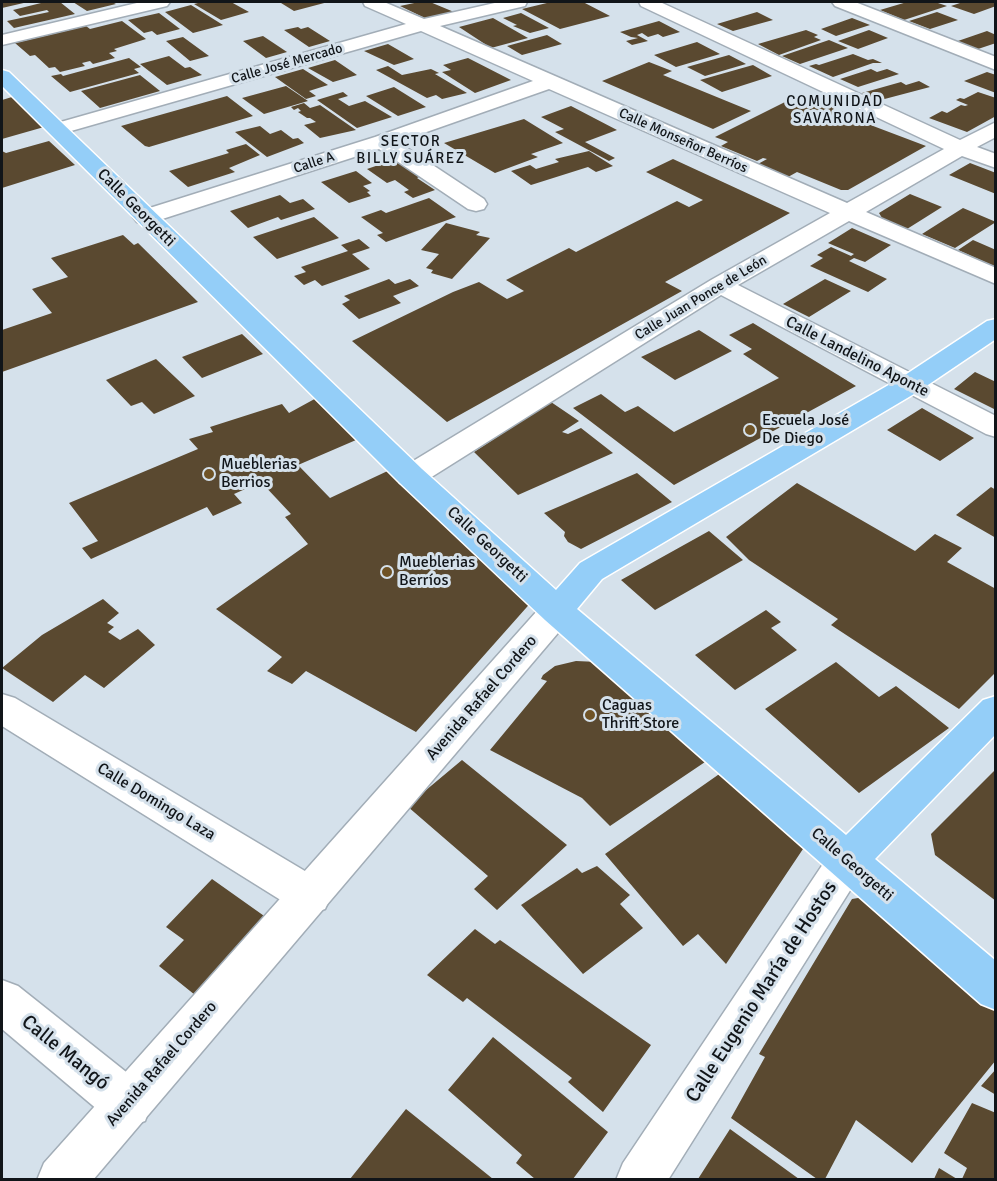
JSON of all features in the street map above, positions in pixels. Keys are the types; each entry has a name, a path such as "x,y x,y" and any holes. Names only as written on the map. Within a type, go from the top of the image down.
{"main road":[{"name":"Calle Georgetti","path":"2,76 411,476 557,611 996,989"},
{"name":"Avenida Rafael Cordero","path":"557,611 591,571 909,385 996,327"},
{"name":"Calle Eugenio María de Hostos","path":"847,861 996,710"}],"street":[{"path":"2,40 161,2"},
{"name":"Calle Monseñor Berríos","path":"371,2 996,277"},
{"name":"Calle José Mercado","path":"57,129 423,25 519,2"},
{"path":"647,2 960,148 996,162"},
{"path":"841,2 996,64"},
{"name":"Calle A","path":"145,217 382,141 549,82"},
{"name":"Calle Juan Ponce de León","path":"411,476 720,285 996,128"},
{"path":"382,141 476,204"},
{"name":"Calle Landelino Aponte","path":"720,285 909,385 996,428"},
{"name":"Avenida Rafael Cordero","path":"61,1179 557,611"},
{"name":"Calle Domingo Laza","path":"2,708 310,896"},
{"name":"Calle Eugenio María de Hostos","path":"640,1179 847,861"},
{"name":"Calle Mangó","path":"2,1002 128,1104"}],"building":[{"path":"2,2 28,2 2,8"},
{"path":"45,2 60,2 75,14 14,28 7,21 49,12 47,10 20,16 13,10"},
{"path":"73,2 112,2 116,4 87,11"},
{"path":"231,2 249,12 221,20 194,4"},
{"path":"328,2 294,11 281,3"},
{"path":"430,2 454,12 427,19 400,6"},
{"path":"551,2 583,2 610,16 560,29 522,9"},
{"path":"907,2 935,2 947,6 904,20 880,10"},
{"path":"963,2 996,2 996,6 974,14 951,6"},
{"path":"191,5 223,25 193,33 165,12"},
{"path":"757,12 773,20 733,31 717,24"},
{"path":"937,12 958,20 930,29 909,21"},
{"path":"159,13 180,29 157,35 152,31 144,33 128,20"},
{"path":"521,13 549,28 530,33 513,26 517,25 503,18"},
{"path":"493,18 528,38 491,48 459,27"},
{"path":"852,18 870,25 836,36 821,29"},
{"path":"122,21 146,39 114,49 117,51 109,53 115,58 93,64 90,61 82,63 85,66 60,72 55,67 49,68 35,55 30,56 15,43 86,26 90,29"},
{"path":"659,21 680,32 663,37 658,34 648,37 642,33 637,35 648,41 632,45 626,41 638,38 620,32"},
{"path":"298,27 301,29 308,27 330,41 309,47 284,30"},
{"path":"806,30 818,35 814,37 821,40 779,55 758,44"},
{"path":"869,30 888,38 858,49 838,41"},
{"path":"987,31 996,35 996,43 975,50 955,42"},
{"path":"547,35 562,44 522,55 507,46"},
{"path":"263,36 287,52 266,58 243,41"},
{"path":"183,37 209,56 190,61 166,41"},
{"path":"829,40 848,48 800,64 782,56"},
{"path":"697,42 720,54 676,67 654,55"},
{"path":"388,44 414,59 394,65 364,51"},
{"path":"853,54 882,63 873,63 833,77 809,66 819,65"},
{"path":"729,55 746,64 705,76 687,67"},
{"path":"169,56 185,68 190,67 202,75 167,85 140,64"},
{"path":"129,58 141,67 134,69 139,73 70,92 51,76 61,74 63,76"},
{"path":"468,58 511,80 475,93 442,72 451,70 443,65"},
{"path":"335,60 357,75 333,82 308,68"},
{"path":"649,62 672,71 663,75 751,111 713,129 602,81"},
{"path":"753,65 772,76 722,92 700,80"},
{"path":"388,66 402,75 431,69 439,73 435,74 467,93 442,99 436,95 427,98 376,70"},
{"path":"303,69 328,85 309,91 316,96 306,99 275,77"},
{"path":"871,69 877,72 887,69 899,74 858,87 840,79"},
{"path":"987,72 996,75 996,93 964,81"},
{"path":"140,75 160,91 100,108 81,91"},
{"path":"919,81 930,87 877,101 862,93 901,82 906,85"},
{"path":"286,86 308,101 264,114 242,98"},
{"path":"394,87 426,107 398,116 366,96"},
{"path":"343,92 348,96 338,99 349,106 365,101 392,117 357,128 317,100"},
{"path":"978,92 996,98 996,116 967,132 929,118 942,111 947,113 961,105 968,105 956,100"},
{"path":"799,95 926,146 848,190 841,190 797,172 788,177 758,164 767,159 757,161 721,146 728,142 715,137"},
{"path":"227,96 253,116 149,147 121,126"},
{"path":"12,97 44,127 2,139 2,100"},
{"path":"304,103 310,108 320,105 356,130 320,138 304,125 316,122 298,112 301,111 298,108 294,110 291,107"},
{"path":"571,106 617,130 585,142 615,158 609,161 555,132 564,129 541,117"},
{"path":"524,119 563,143 531,154 538,157 495,173 444,143"},
{"path":"260,126 270,134 281,130 293,139 298,138 304,143 267,157 235,132"},
{"path":"49,141 75,165 2,188 2,151 6,153"},
{"path":"246,144 260,155 229,168 235,172 188,187 169,171 229,153 226,150"},
{"path":"589,151 613,166 596,172 588,167 531,185 511,171 530,165 536,169 559,162 555,159"},
{"path":"396,159 421,176 417,178 435,190 413,198 404,192 409,190 395,180 387,183 367,169"},
{"path":"673,159 790,213 665,282 682,291 447,422 352,341 453,292 479,282 507,299 524,291 506,280 569,248 576,252 677,201 689,207 703,200 646,172"},
{"path":"970,163 996,173 996,194 949,175"},
{"path":"356,171 372,183 363,186 370,191 367,192 371,196 349,203 321,182"},
{"path":"910,194 942,207 907,229 882,218 879,213"},
{"path":"280,195 290,203 303,199 315,209 281,220 278,217 248,228 230,211"},
{"path":"429,198 456,217 386,242 377,235 383,233 361,217 381,210 386,213"},
{"path":"963,208 996,222 955,248 922,234"},
{"path":"314,217 339,238 277,259 253,237"},
{"path":"446,223 480,232 476,235 490,238 452,279 431,273 433,270 426,268 439,254 421,250"},
{"path":"852,228 891,245 865,262 854,258 849,261 887,279 868,292 810,266 823,258 817,255 831,247 851,256 854,254 828,243"},
{"path":"123,235 134,245 138,243 198,302 2,372 2,330 52,313 32,289 68,277 51,258"},
{"path":"359,239 370,248 352,254 370,269 322,286 315,280 304,285 294,276 306,272 301,267 348,251 341,245"},
{"path":"973,240 996,250 996,267 958,250"},
{"path":"389,279 395,284 410,279 419,286 393,296 401,303 359,319 342,304 350,300 344,296"},
{"path":"825,279 851,291 809,317 783,304"},
{"path":"753,323 856,386 674,485 573,408 601,394 625,412 638,406 674,432 779,378 743,354 752,349 729,335"},
{"path":"699,330 732,351 675,380 641,357"},
{"path":"242,334 263,354 202,378 182,357"},
{"path":"156,359 195,396 154,414 142,402 131,406 106,380"},
{"path":"975,372 996,382 996,410 954,389"},
{"name":"Mueblerias Berríos","path":"320,396 363,437 298,465 330,498 394,468 534,599 416,732 306,671 292,684 267,671 282,657 216,609 308,544 285,517 291,514 261,482 234,494 242,503 213,516 207,507 91,559 82,548 98,541 69,503 198,449 189,439 213,432 210,427 282,404 289,413"},
{"path":"551,402 579,421 562,432 568,434 581,428 613,453 518,495 474,452"},
{"path":"922,408 974,438 940,461 887,430"},
{"path":"637,473 672,502 581,549 568,542 564,536 565,532 544,513"},
{"path":"797,483 915,551 935,534 962,548 947,562 996,589 996,672 959,709 831,625 838,619 749,560 726,537"},
{"path":"991,487 996,490 996,538 956,515"},
{"path":"709,531 743,560 655,610 621,580"},
{"path":"103,599 119,613 107,623 114,627 108,632 120,640 138,629 155,645 104,688 85,675 53,702 2,668 42,635"},
{"path":"766,610 781,622 771,628 797,650 735,690 695,655"},
{"name":"Caguas Thrift Store","path":"576,661 598,662 708,760 610,826 582,798 490,750 547,681 541,679 543,675 555,666"},
{"path":"836,662 879,697 896,686 949,728 859,793 765,709"},
{"path":"462,760 567,845 497,910 474,889 488,876 407,806"},
{"path":"996,769 996,901 935,855 931,834"},
{"path":"725,770 805,846 726,964 698,934 683,946 605,854"},
{"path":"597,866 630,895 620,904 643,928 583,974 521,905 577,868 582,873"},
{"path":"212,879 267,918 195,995 159,966 184,940 166,927"},
{"path":"864,897 996,1005 996,1060 912,1163 856,1120 825,1179 817,1179 731,1118 765,1057 759,1054 852,899"},
{"path":"475,929 495,944 500,940 651,1045 603,1112 568,1082 572,1078 467,998 463,1002 427,975"},
{"path":"493,1037 608,1132 573,1179 535,1179 516,1163 522,1155 448,1090"},
{"path":"996,1069 996,1095 981,1086"},
{"path":"972,1103 996,1113 996,1179 962,1179 967,1168 944,1153"},
{"path":"406,1109 493,1179 350,1179"},
{"path":"730,1129 799,1179 698,1179"},
{"path":"939,1168 957,1179 934,1179"}],"place":[{"name":"Escuela José De Diego","path":"750,430"},
{"name":"Mueblerias Berrios","path":"209,474"},
{"name":"Mueblerias Berríos","path":"387,572"},
{"name":"Caguas Thrift Store","path":"590,715"}],"district":[{"name":"COMUNIDAD SAVARONA","path":"835,110"},
{"name":"SECTOR BILLY SUÁREZ","path":"411,150"}]}
